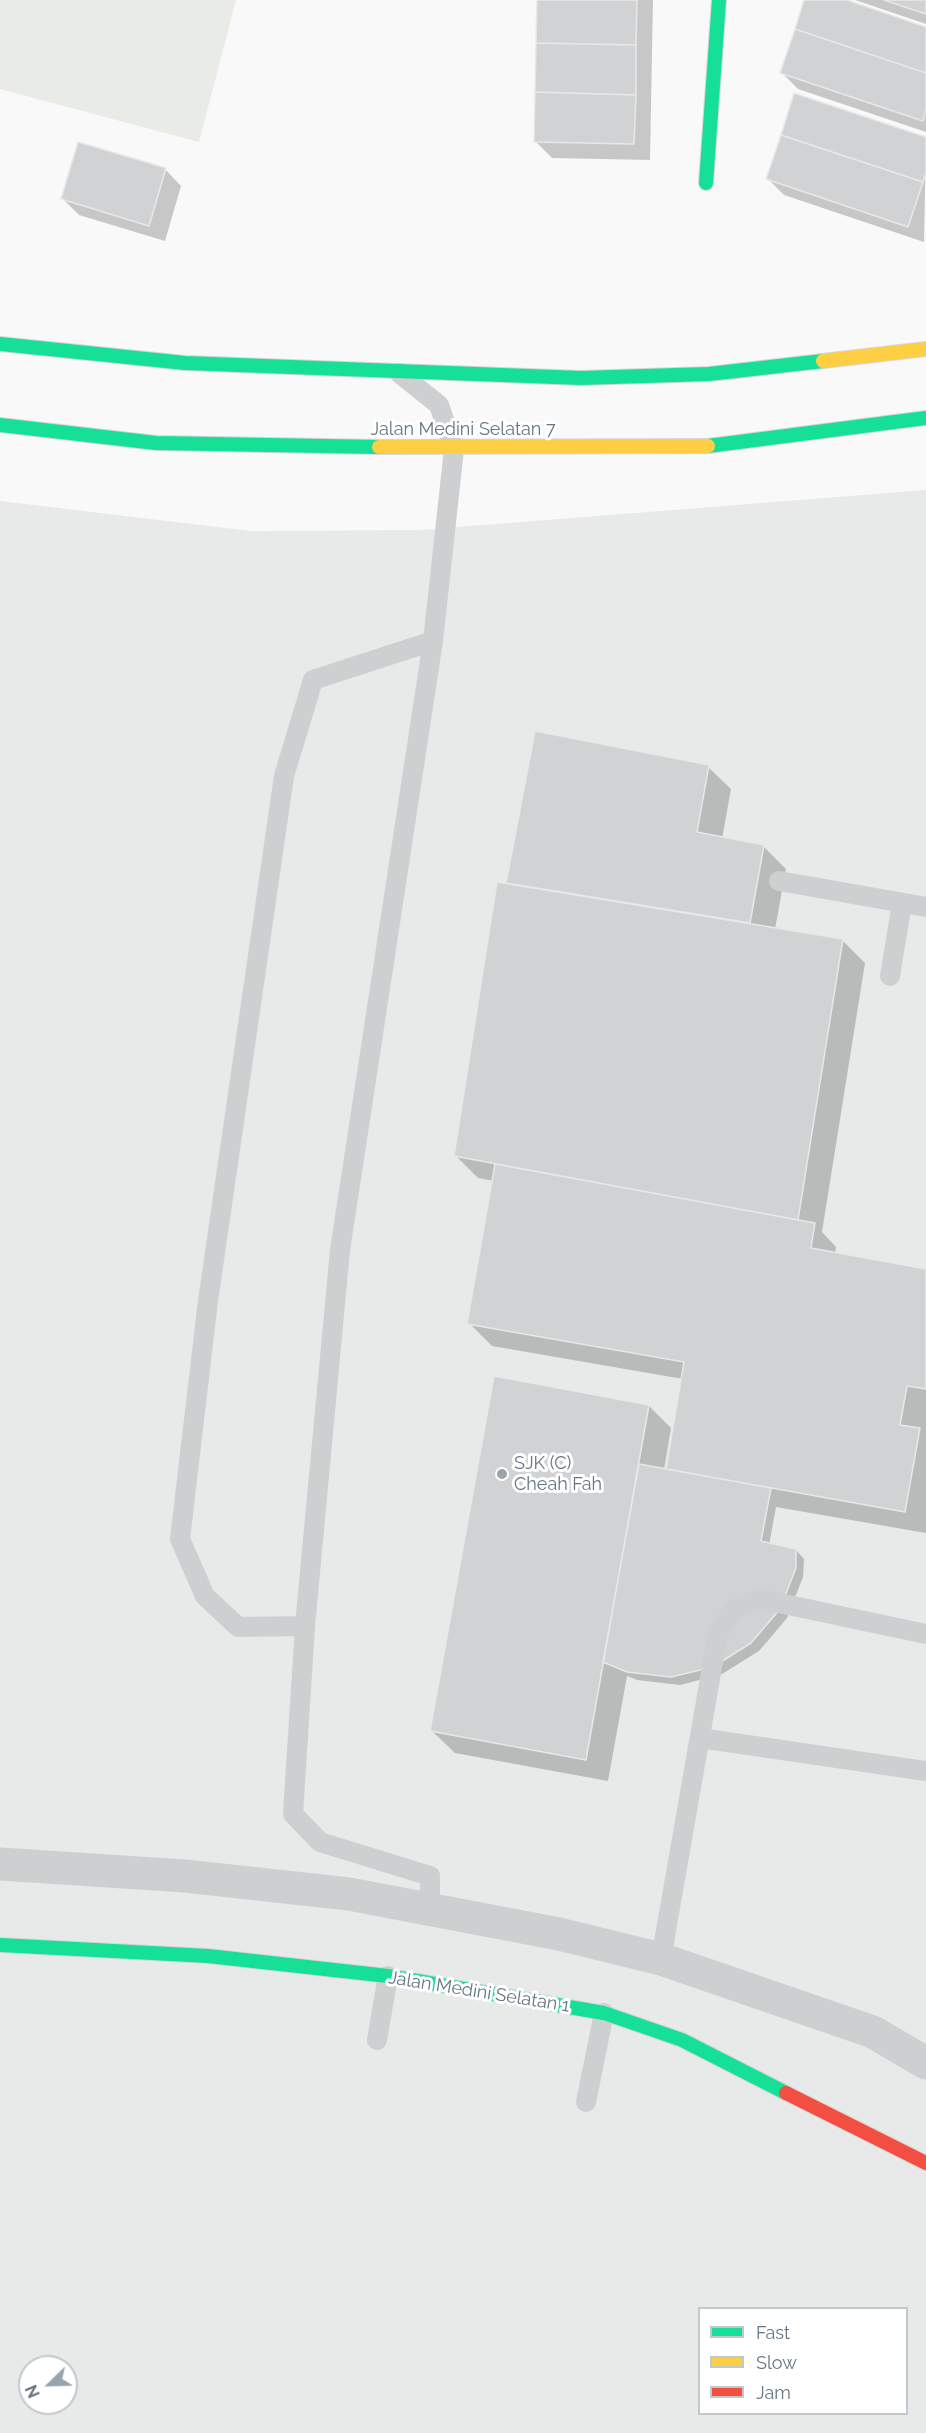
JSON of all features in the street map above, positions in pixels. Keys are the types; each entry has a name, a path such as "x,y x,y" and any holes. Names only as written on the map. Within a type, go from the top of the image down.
{"street":[{"path":"706,183 718,0"},
{"path":"0,344 185,363 581,378 710,374 926,348"},
{"name":"Jalan Medini Selatan 7","path":"0,425 156,443 454,449 708,446 926,418"},
{"path":"0,1864 196,1878 349,1894 559,1934 661,1959 873,2032 926,2063"},
{"name":"Jalan Medini Selatan 1","path":"0,1945 208,1956 388,1976 604,2013 682,2040 926,2163"}],"lane":[{"path":"396,371 439,405 454,449 434,641 340,1250 305,1626 293,1814 320,1842 430,1876 430,1910"},
{"path":"305,1626 238,1627 205,1596 180,1539 208,1301 284,776 313,680 434,641"},
{"path":"778,881 926,907"},
{"path":"890,976 902,903"},
{"path":"661,1959 718,1633 735,1609 760,1599 926,1634"},
{"path":"700,1738 926,1771"},
{"path":"378,2040 388,1976"},
{"path":"586,2102 604,2013"}],"shaded area":[{"path":"0,0 236,0 199,142 0,89"},
{"path":"926,490 926,2433 0,2433 0,501 251,531 420,530"}],"building":[{"path":"537,0 637,0 636,45 536,43"},
{"path":"804,0 847,0 926,27 926,73 795,29"},
{"path":"884,0 926,0 926,14"},
{"path":"795,29 926,73 926,110 923,121 780,73"},
{"path":"536,43 636,45 636,95 535,92"},
{"path":"535,92 636,95 634,144 534,142"},
{"path":"794,93 926,137 926,172 923,182 781,135"},
{"path":"781,135 923,182 908,227 766,179"},
{"path":"78,142 166,168 149,226 61,199"},
{"path":"535,731 709,765 697,832 764,845 750,923 506,883"},
{"path":"497,882 843,939 798,1220 454,1156"},
{"path":"495,1164 815,1223 811,1248 926,1269 926,1389 907,1386 900,1425 920,1428 905,1512 666,1469 684,1362 467,1324"},
{"path":"494,1376 649,1405 586,1760 430,1731"},
{"path":"639,1464 771,1488 761,1541 796,1549 796,1568 780,1609 751,1643 713,1667 671,1677 627,1672 603,1662"}],"traffic: fast":[{"path":"706,183 719,0"},
{"path":"0,344 185,363 581,378 709,374 823,361"},
{"path":"708,446 926,418"},
{"path":"0,425 156,443 379,447"},
{"path":"0,1945 208,1956 388,1976 604,2013 682,2040 786,2093"}],"traffic: slow":[{"path":"823,361 926,349"},
{"path":"379,447 708,446"}],"traffic: jam":[{"path":"786,2093 926,2163"}],"place":[{"name":"SJK (C) Cheah Fah","path":"502,1474"}]}
